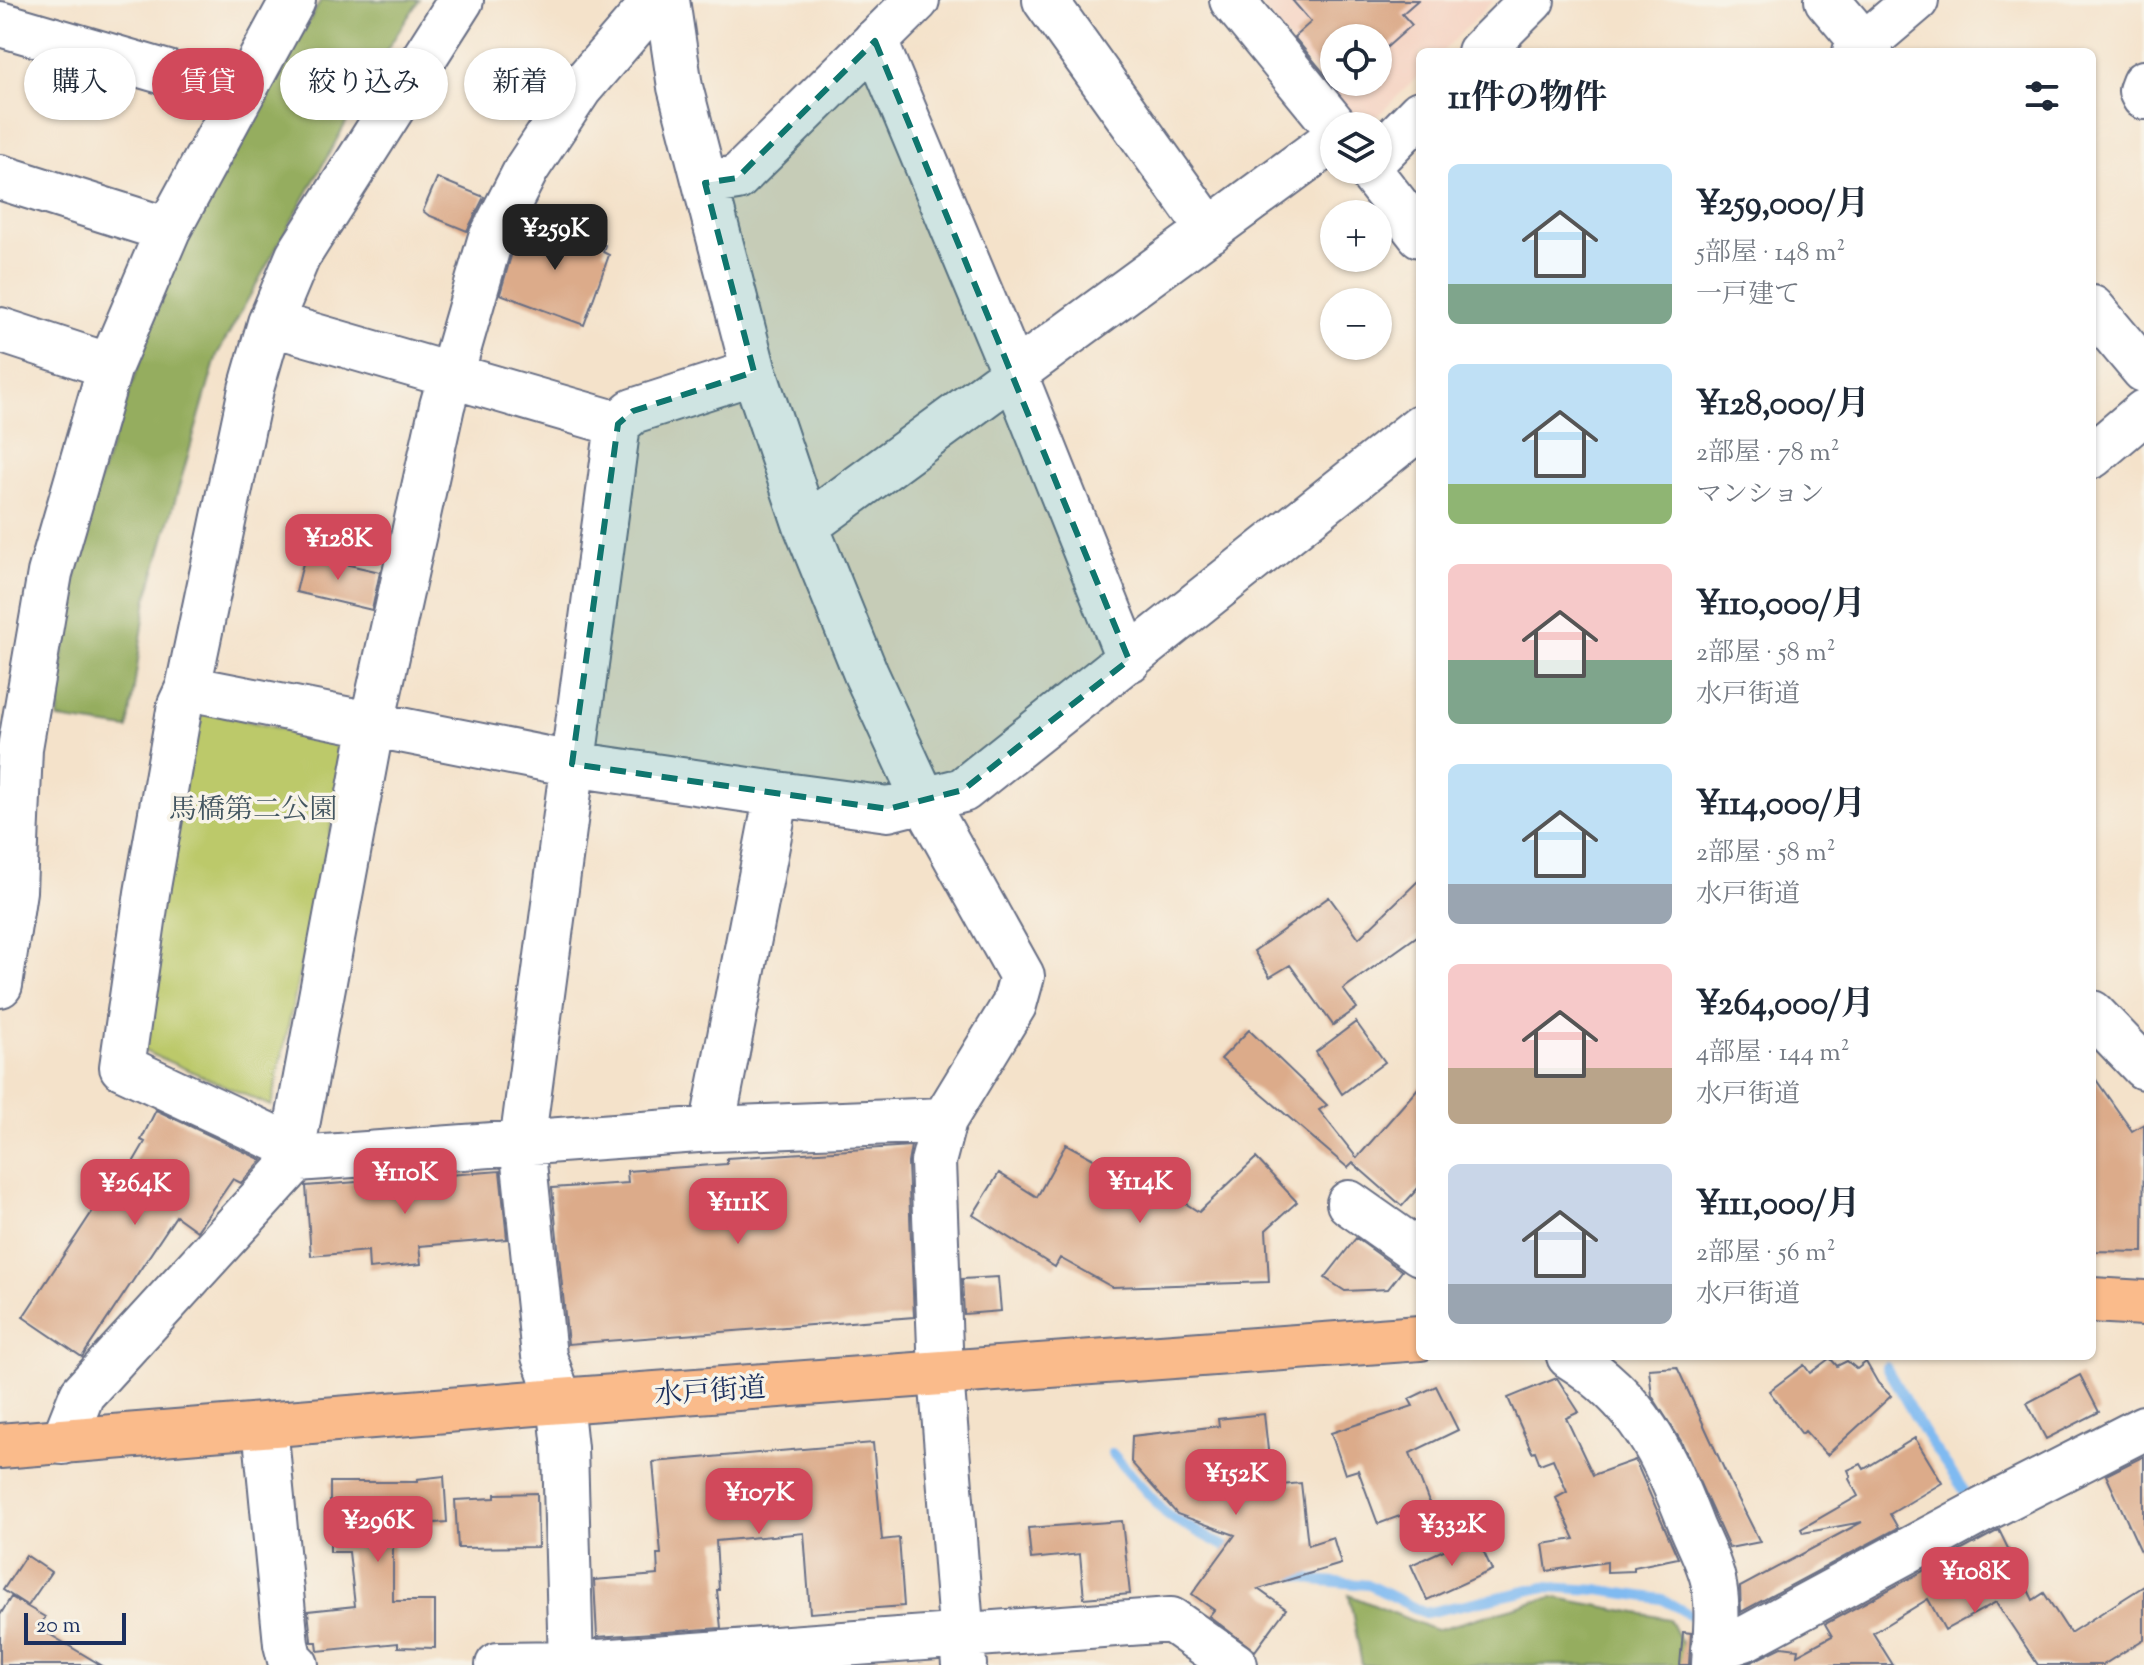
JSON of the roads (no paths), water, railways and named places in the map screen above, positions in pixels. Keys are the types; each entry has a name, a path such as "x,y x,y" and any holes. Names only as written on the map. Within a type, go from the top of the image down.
{"highway":[{"path":"2096,1300 2144,1303"},
{"name":"水戸街道","path":"0,1446 560,1401 1416,1338"}],"street":[{"path":"264,51 293,0"},
{"path":"461,0 298,256 270,323 251,389 188,688 180,705 122,1067 295,1153 522,1144 712,1129 944,1120"},
{"path":"63,1442 82,1394 295,1153 372,724 450,376 490,240 527,168 580,88 656,0"},
{"path":"667,0 680,87 754,372 806,526 866,674 925,802 1022,976 1014,1005 944,1120 933,1162 941,1374 963,1650"},
{"path":"705,183 737,178 917,0"},
{"path":"1045,0 1210,231"},
{"path":"1232,0 1324,112"},
{"path":"1484,48 1532,0"},
{"path":"1827,0 1862,48"},
{"path":"1864,48 1916,0"},
{"path":"0,24 152,68"},
{"path":"875,41 1129,660"},
{"path":"2144,83 2141,91 2144,97"},
{"path":"1392,142 1416,117"},
{"path":"0,985 14,891 20,748 50,573 110,366 168,230 226,120"},
{"path":"806,526 1320,149"},
{"path":"0,177 168,230"},
{"path":"1380,184 1416,230"},
{"path":"2096,313 2144,370"},
{"path":"270,323 618,424"},
{"path":"0,330 110,366"},
{"path":"571,1664 565,1448 560,1401 544,1356 522,1144 618,424 633,411 754,372"},
{"path":"2096,453 2144,412"},
{"path":"188,688 572,764 888,809 925,802 963,790 1416,430"},
{"path":"712,1129 777,794"},
{"path":"2096,1017 2144,1067"},
{"path":"1349,1203 1416,1250"},
{"path":"1576,1360 1592,1370 1625,1401 1653,1438 1671,1473 1714,1581 1715,1640 1744,1639 1971,1516 2144,1428"},
{"path":"265,1426 286,1644 290,1660 296,1665"},
{"path":"498,1665 963,1650 1171,1620 1235,1665"}],"waterway":[{"path":"1886,1367 1926,1436 1968,1496"},
{"path":"1112,1453 1168,1516 1237,1553"},
{"path":"1288,1573 1314,1580 1369,1585 1425,1613 1545,1587 1599,1590 1662,1599 1707,1621"}],"park label":[{"name":"馬橋第二公園","path":"253,808"}]}
